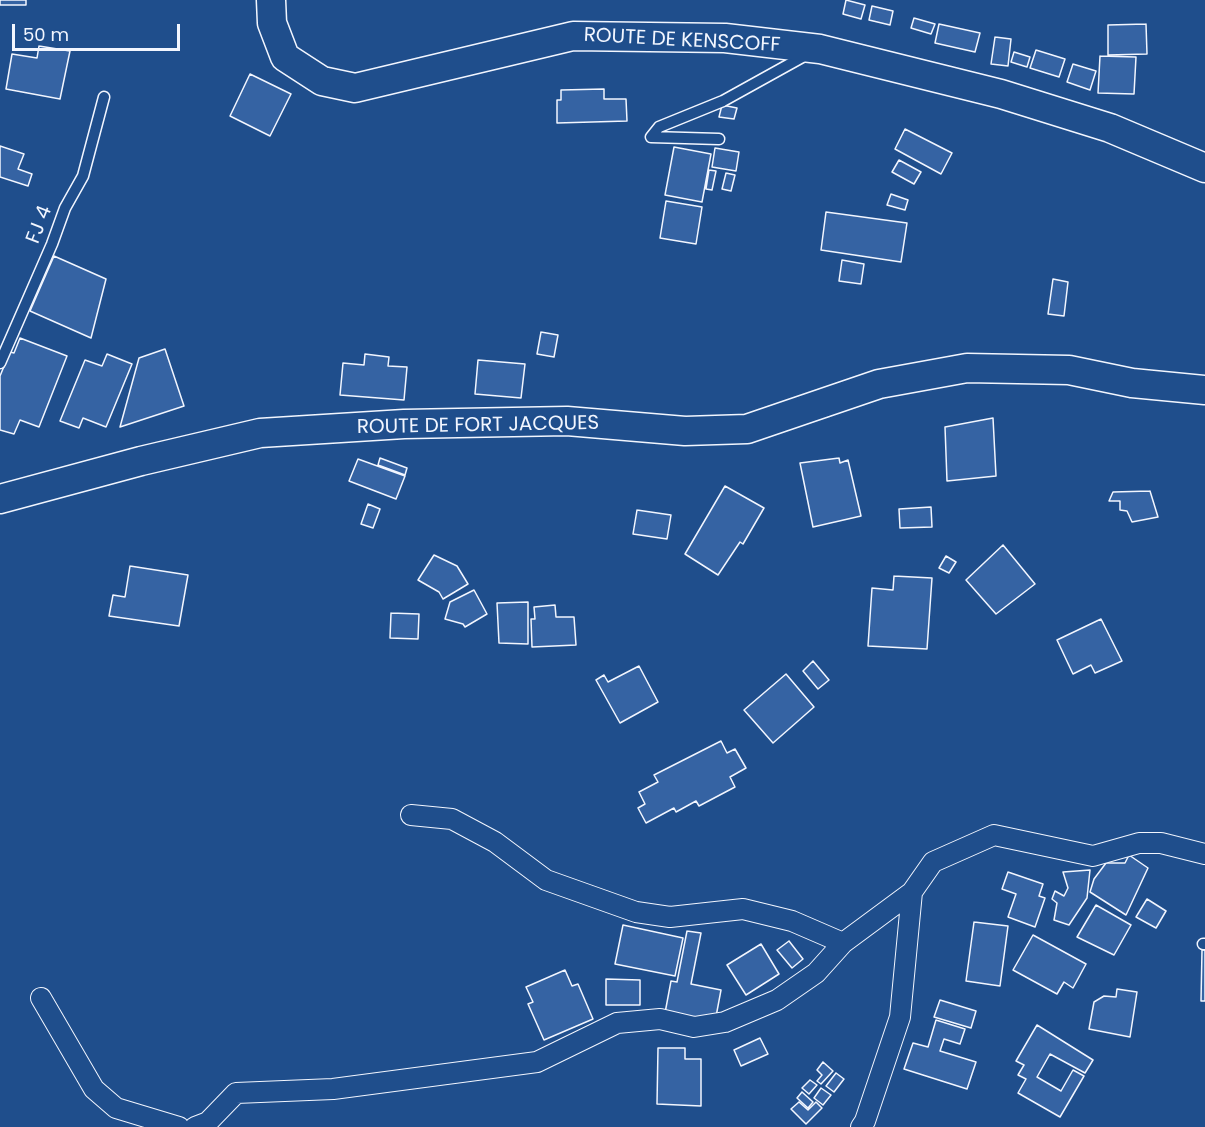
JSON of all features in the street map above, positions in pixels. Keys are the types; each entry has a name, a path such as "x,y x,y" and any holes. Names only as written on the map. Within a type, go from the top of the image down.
{"street":[{"name":"ROUTE DE KENSCOFF","path":"271,0 272,23 285,57 322,81 355,88 573,36 725,39 820,49 1001,94 1110,128 1205,168"},
{"name":"ROUTE DE FORT JACQUES","path":"0,499 141,461 260,433 405,424 567,421 685,431 747,429 879,384 967,369 1069,370 1132,384 1205,390"},
{"path":"411,815 452,819 495,842 546,880 636,912 670,917 742,909 792,921 843,943"},
{"path":"195,1127 208,1122 237,1093 333,1089 537,1062 617,1023 660,1020 694,1027 725,1022 777,1000 816,973 843,943 912,892 933,862 994,835 1093,856 1139,843 1161,843 1205,854"},
{"path":"861,1127 900,1017 912,892"},
{"path":"41,998 94,1089 116,1108 179,1127"}],"lane":[{"path":"719,139 651,137 659,127 723,101 787,64 820,49"},
{"name":"FJ 4","path":"0,363 52,244 65,208 83,176 104,97"}],"building":[{"path":"0,0 26,0 26,5 0,5"},
{"path":"846,0 865,5 861,19 843,14"},
{"path":"872,6 893,11 890,25 869,20"},
{"path":"914,18 935,24 931,34 911,28"},
{"path":"939,24 980,33 975,52 935,43"},
{"path":"1146,24 1147,54 1108,55 1108,25"},
{"path":"995,37 1011,39 1008,66 991,64"},
{"path":"39,46 70,51 60,99 6,89 12,54 37,58"},
{"path":"1036,50 1065,59 1059,77 1030,68"},
{"path":"1014,52 1030,57 1027,67 1011,62"},
{"path":"1100,56 1136,57 1134,94 1098,93"},
{"path":"1073,64 1096,71 1090,90 1067,82"},
{"path":"250,74 291,94 270,136 230,116"},
{"path":"604,89 604,99 626,99 627,121 557,123 557,100 561,100 561,90"},
{"path":"722,105 737,108 734,119 719,117"},
{"path":"905,129 952,153 941,174 895,149"},
{"path":"0,146 24,154 18,169 32,174 28,186 0,177"},
{"path":"674,147 711,154 702,202 665,195"},
{"path":"715,148 739,152 736,171 712,167"},
{"path":"899,160 921,172 914,184 892,172"},
{"path":"709,170 716,171 712,190 706,189"},
{"path":"726,173 735,175 731,191 722,189"},
{"path":"891,194 908,200 905,210 887,205"},
{"path":"666,201 702,207 696,244 660,238"},
{"path":"826,212 907,223 901,262 821,250"},
{"path":"54,256 106,279 91,338 30,311"},
{"path":"842,260 864,264 861,284 839,281"},
{"path":"1053,279 1068,282 1064,316 1048,314"},
{"path":"541,332 558,335 554,357 537,354"},
{"path":"20,338 67,356 39,427 20,420 14,434 0,430 0,376 10,352 14,353"},
{"path":"165,349 184,406 120,427 139,358"},
{"path":"107,354 132,364 106,427 83,418 79,428 60,421 85,360 102,366"},
{"path":"365,354 389,357 388,366 407,367 404,400 340,395 343,363 364,365"},
{"path":"478,360 525,364 521,398 475,394"},
{"path":"993,418 996,476 947,481 945,427"},
{"path":"380,458 407,468 405,475 378,465"},
{"path":"839,458 840,463 848,460 861,516 813,527 800,463"},
{"path":"358,459 405,476 396,499 349,481"},
{"path":"725,486 764,508 743,544 740,542 718,575 685,554"},
{"path":"1150,491 1158,517 1132,522 1127,511 1120,510 1120,501 1109,501 1113,492"},
{"path":"368,504 380,509 373,528 361,524"},
{"path":"931,507 932,527 900,528 899,509"},
{"path":"637,510 671,515 667,539 633,534"},
{"path":"1003,545 1035,584 996,614 966,580"},
{"path":"434,555 457,566 468,584 443,599 439,592 418,580"},
{"path":"946,556 956,562 949,573 939,568"},
{"path":"130,566 188,575 179,626 109,616 113,595 125,597"},
{"path":"894,576 932,578 927,649 868,646 872,588 893,590"},
{"path":"474,590 487,614 465,627 463,624 445,619 450,602"},
{"path":"528,602 528,644 499,643 497,603"},
{"path":"555,605 556,617 574,617 576,645 532,647 531,619 535,619 534,607"},
{"path":"391,613 419,614 418,639 390,638"},
{"path":"1101,619 1122,661 1095,673 1091,665 1073,674 1057,640"},
{"path":"813,661 829,680 818,689 803,671"},
{"path":"639,666 658,702 620,723 596,680 604,675 608,682"},
{"path":"786,674 814,707 773,743 744,710"},
{"path":"721,741 727,753 735,749 746,768 730,777 735,787 699,806 696,801 676,812 674,808 646,823 638,808 645,804 639,792 658,782 654,775"},
{"path":"1129,855 1148,868 1126,915 1090,892 1094,879 1106,863 1125,863"},
{"path":"1090,870 1087,898 1069,925 1054,920 1057,903 1052,899 1055,891 1064,896 1068,888 1063,872"},
{"path":"1008,872 1043,884 1039,896 1045,898 1035,927 1008,917 1016,894 1002,889"},
{"path":"1147,899 1166,911 1156,928 1136,917"},
{"path":"1096,905 1131,925 1114,955 1077,937"},
{"path":"974,922 1008,926 1000,986 966,981"},
{"path":"623,925 683,938 675,976 615,964"},
{"path":"687,931 701,933 691,984 721,990 715,1022 665,1013 671,981 677,982"},
{"path":"1033,935 1086,964 1073,988 1064,982 1057,994 1013,970"},
{"path":"789,941 803,959 792,968 777,950"},
{"path":"761,944 779,974 746,995 727,965"},
{"path":"1202,950 1205,950 1205,1001 1201,1001"},
{"path":"565,970 572,986 578,984 593,1019 544,1040 528,1004 533,1002 526,987"},
{"path":"606,979 640,980 640,1005 606,1005"},
{"path":"1117,989 1137,992 1130,1037 1089,1029 1094,1002 1104,996 1116,997"},
{"path":"940,1000 976,1011 971,1028 934,1017"},
{"path":"936,1020 965,1029 960,1044 944,1039 940,1051 976,1062 967,1089 904,1069 913,1043 928,1047"},
{"path":"1037,1025 1093,1060 1085,1073 1050,1054 1037,1077 1061,1091 1073,1070 1084,1076 1060,1117 1018,1093 1026,1079 1018,1075 1024,1065 1016,1061"},
{"path":"760,1038 768,1054 741,1066 734,1050"},
{"path":"658,1048 685,1048 685,1059 701,1059 701,1106 657,1104"},
{"path":"823,1062 833,1071 821,1084 817,1081 822,1075 817,1070"},
{"path":"836,1073 844,1079 834,1092 826,1086"},
{"path":"810,1080 817,1085 809,1094 802,1088"},
{"path":"821,1088 831,1095 823,1105 814,1098"},
{"path":"802,1092 813,1102 808,1108 797,1098"},
{"path":"799,1102 808,1110 816,1102 822,1108 806,1124 791,1109"}]}
